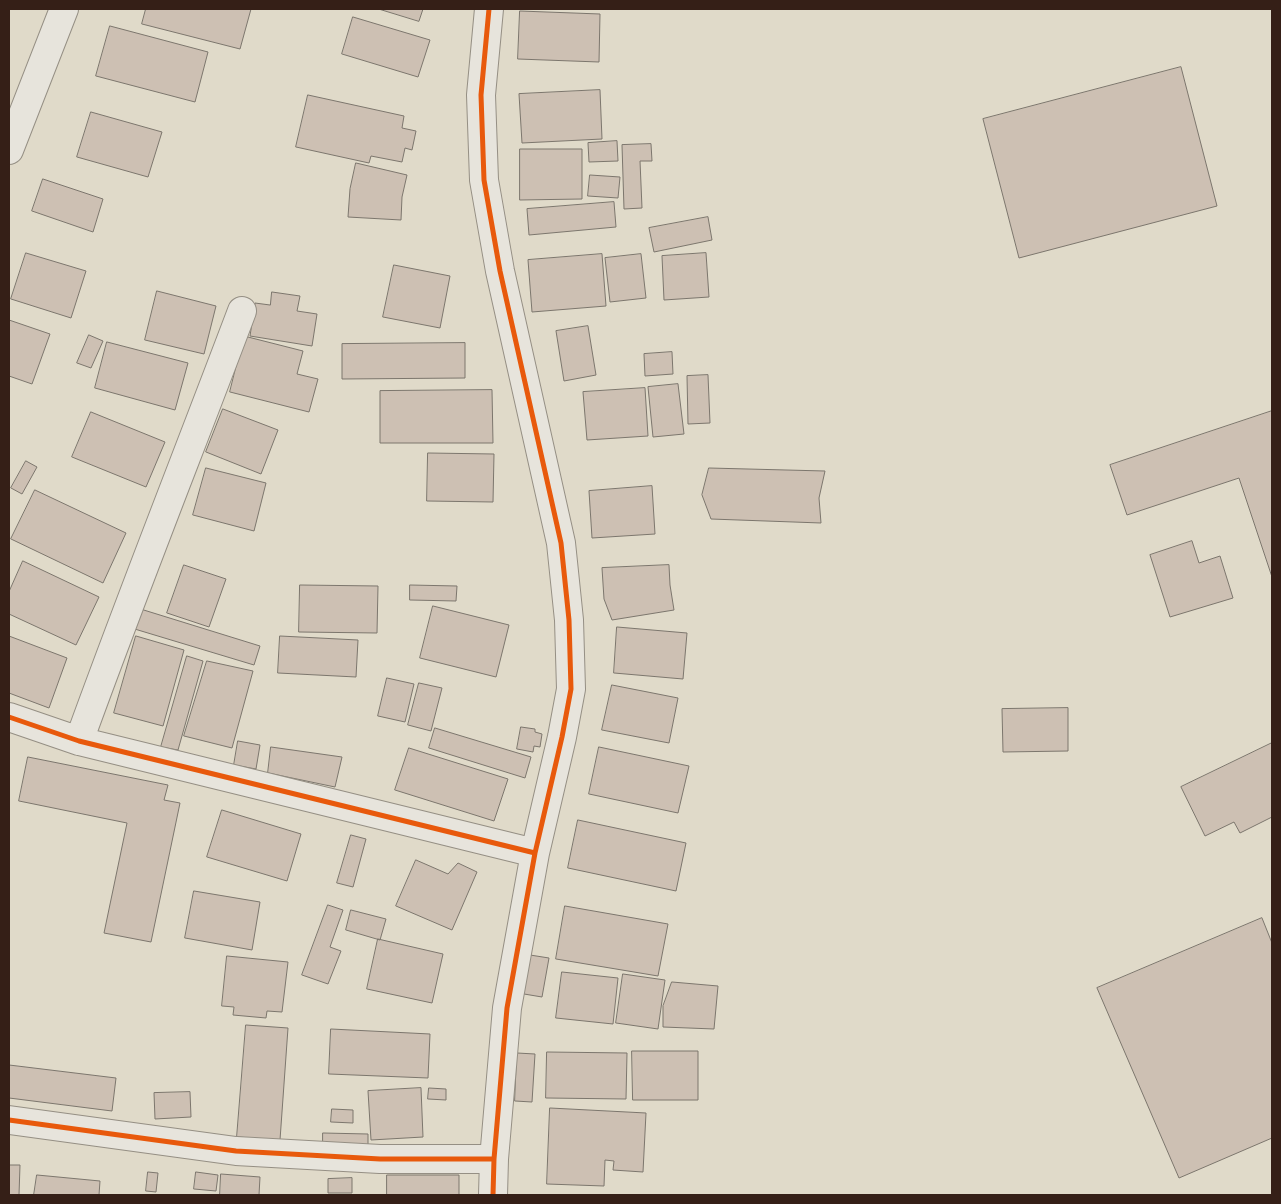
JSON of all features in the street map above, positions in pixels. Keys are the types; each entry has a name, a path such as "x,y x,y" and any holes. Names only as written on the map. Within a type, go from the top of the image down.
{"street":[{"path":"9,150 64,9"},
{"path":"490,9 481,94 484,180 500,271 561,543 569,620 571,689 562,737 535,853 507,1008 494,1159 493,1195"},
{"path":"79,741 119,629 152,550 242,311"},
{"path":"9,717 79,741 535,853"},
{"path":"9,1120 236,1152 380,1159 494,1159"}],"building":[{"path":"146,9 251,9 240,49 142,24"},
{"path":"379,9 423,9 419,21"},
{"path":"520,11 600,14 599,62 518,59"},
{"path":"353,17 430,40 418,77 342,54"},
{"path":"110,26 208,52 195,102 96,76"},
{"path":"1181,67 1217,206 1019,258 983,119"},
{"path":"600,90 602,139 522,143 519,94"},
{"path":"308,95 404,116 402,128 416,131 412,150 405,148 402,162 371,156 369,163 296,147"},
{"path":"91,112 162,132 148,177 77,157"},
{"path":"617,141 618,161 589,162 588,143"},
{"path":"651,144 652,161 640,161 642,208 624,209 622,145"},
{"path":"520,149 582,149 582,199 520,200"},
{"path":"356,163 407,175 402,197 401,220 348,217 350,189"},
{"path":"590,175 620,177 618,198 588,196"},
{"path":"43,179 103,199 93,232 32,211"},
{"path":"614,202 616,227 529,235 527,209"},
{"path":"708,217 712,240 654,252 649,228"},
{"path":"26,253 86,271 71,318 11,299"},
{"path":"706,253 709,297 664,300 662,256"},
{"path":"602,254 606,306 532,312 528,260"},
{"path":"641,254 646,298 610,302 605,258"},
{"path":"394,265 450,276 440,328 383,317"},
{"path":"157,291 216,306 204,354 145,340"},
{"path":"272,292 300,296 297,311 317,314 312,346 250,336 255,303 270,305"},
{"path":"9,320 50,334 32,384 9,376"},
{"path":"588,326 596,375 564,381 556,331"},
{"path":"89,335 103,341 91,368 77,363"},
{"path":"244,336 303,351 297,374 318,379 309,412 230,392"},
{"path":"107,342 188,363 175,410 95,388"},
{"path":"465,343 465,378 342,379 342,344"},
{"path":"672,352 673,374 645,376 644,354"},
{"path":"708,375 710,423 688,424 687,376"},
{"path":"678,384 684,434 653,437 648,387"},
{"path":"645,388 648,436 587,440 583,392"},
{"path":"492,390 493,443 380,443 380,391"},
{"path":"223,409 278,430 261,474 206,452"},
{"path":"1272,411 1272,577 1239,478 1127,515 1110,465"},
{"path":"91,412 165,442 146,487 72,457"},
{"path":"428,453 494,454 493,502 427,501"},
{"path":"26,461 37,467 22,494 11,488"},
{"path":"206,468 266,483 254,531 193,515"},
{"path":"709,468 825,471 819,498 821,523 711,519 702,495"},
{"path":"652,486 655,534 592,538 589,491"},
{"path":"35,490 126,533 103,583 11,539"},
{"path":"1192,541 1199,563 1220,556 1233,598 1170,617 1150,555"},
{"path":"23,561 99,597 76,645 9,614 9,592"},
{"path":"184,565 226,579 209,627 167,613"},
{"path":"669,565 674,610 612,620 604,599 602,568"},
{"path":"300,585 378,586 377,633 299,632"},
{"path":"410,585 457,586 456,601 410,600"},
{"path":"433,606 509,625 496,677 420,658"},
{"path":"134,607 260,646 254,665 128,627"},
{"path":"617,627 687,633 683,679 614,673"},
{"path":"9,636 67,658 49,708 9,693"},
{"path":"136,636 184,650 163,726 114,713"},
{"path":"280,636 358,640 356,677 278,673"},
{"path":"187,656 203,661 178,750 161,747"},
{"path":"207,661 253,671 232,748 184,736"},
{"path":"387,678 414,684 405,722 378,716"},
{"path":"419,683 442,688 431,731 408,725"},
{"path":"612,685 678,698 669,743 602,730"},
{"path":"1068,708 1068,751 1003,752 1002,709"},
{"path":"521,727 535,729 535,732 542,734 540,747 534,746 533,752 517,749"},
{"path":"435,728 531,757 525,778 429,748"},
{"path":"238,741 260,745 256,769 234,765"},
{"path":"1272,743 1272,817 1240,833 1234,822 1205,836 1181,787"},
{"path":"271,747 342,757 335,787 268,773"},
{"path":"599,747 689,766 678,813 589,794"},
{"path":"409,748 508,779 494,821 395,790"},
{"path":"28,757 168,785 164,800 180,803 151,942 104,933 127,823 19,801"},
{"path":"222,810 301,834 287,881 207,857"},
{"path":"578,820 686,843 676,891 568,868"},
{"path":"351,835 366,839 353,887 337,883"},
{"path":"416,860 448,874 458,863 477,872 452,930 396,906"},
{"path":"194,891 260,902 252,950 185,938"},
{"path":"328,905 343,910 330,947 341,951 328,984 302,975"},
{"path":"565,906 668,924 658,976 556,959"},
{"path":"351,910 386,919 380,940 346,930"},
{"path":"1262,918 1272,943 1272,1138 1179,1178 1097,988"},
{"path":"378,939 443,954 432,1003 367,989"},
{"path":"530,955 549,958 542,997 524,994"},
{"path":"227,956 288,962 282,1012 267,1011 266,1018 233,1015 234,1007 222,1006"},
{"path":"562,972 618,978 613,1024 556,1018"},
{"path":"623,974 665,980 658,1029 616,1023"},
{"path":"672,982 718,986 714,1029 663,1027 663,1006"},
{"path":"246,1025 288,1028 280,1140 237,1137"},
{"path":"331,1029 430,1034 428,1078 329,1074"},
{"path":"632,1051 698,1051 698,1100 633,1100"},
{"path":"547,1052 627,1053 626,1099 546,1098"},
{"path":"517,1053 535,1054 532,1102 515,1101"},
{"path":"9,1065 116,1078 112,1111 9,1098"},
{"path":"421,1088 423,1137 371,1140 368,1091"},
{"path":"429,1088 446,1089 446,1100 428,1099"},
{"path":"190,1092 191,1117 155,1119 154,1093"},
{"path":"550,1108 646,1113 643,1172 613,1170 614,1161 605,1160 604,1186 547,1184"},
{"path":"332,1109 353,1110 353,1123 331,1122"},
{"path":"323,1133 368,1134 368,1151 323,1151"},
{"path":"9,1165 20,1165 19,1195 9,1195"},
{"path":"148,1172 158,1173 156,1192 146,1191"},
{"path":"196,1172 218,1175 216,1191 194,1189"},
{"path":"221,1174 260,1177 259,1195 220,1195"},
{"path":"37,1175 100,1181 99,1195 34,1195"},
{"path":"387,1175 459,1175 459,1195 387,1195"},
{"path":"352,1178 352,1193 328,1193 328,1179"}],"cycle path":[{"path":"489,9 481,95 484,180 500,271 561,543 569,620 571,689 562,737 535,853 507,1008 494,1159 493,1195"},
{"path":"9,717 79,741 535,853"},
{"path":"9,1120 236,1151 380,1159 494,1159"}]}
